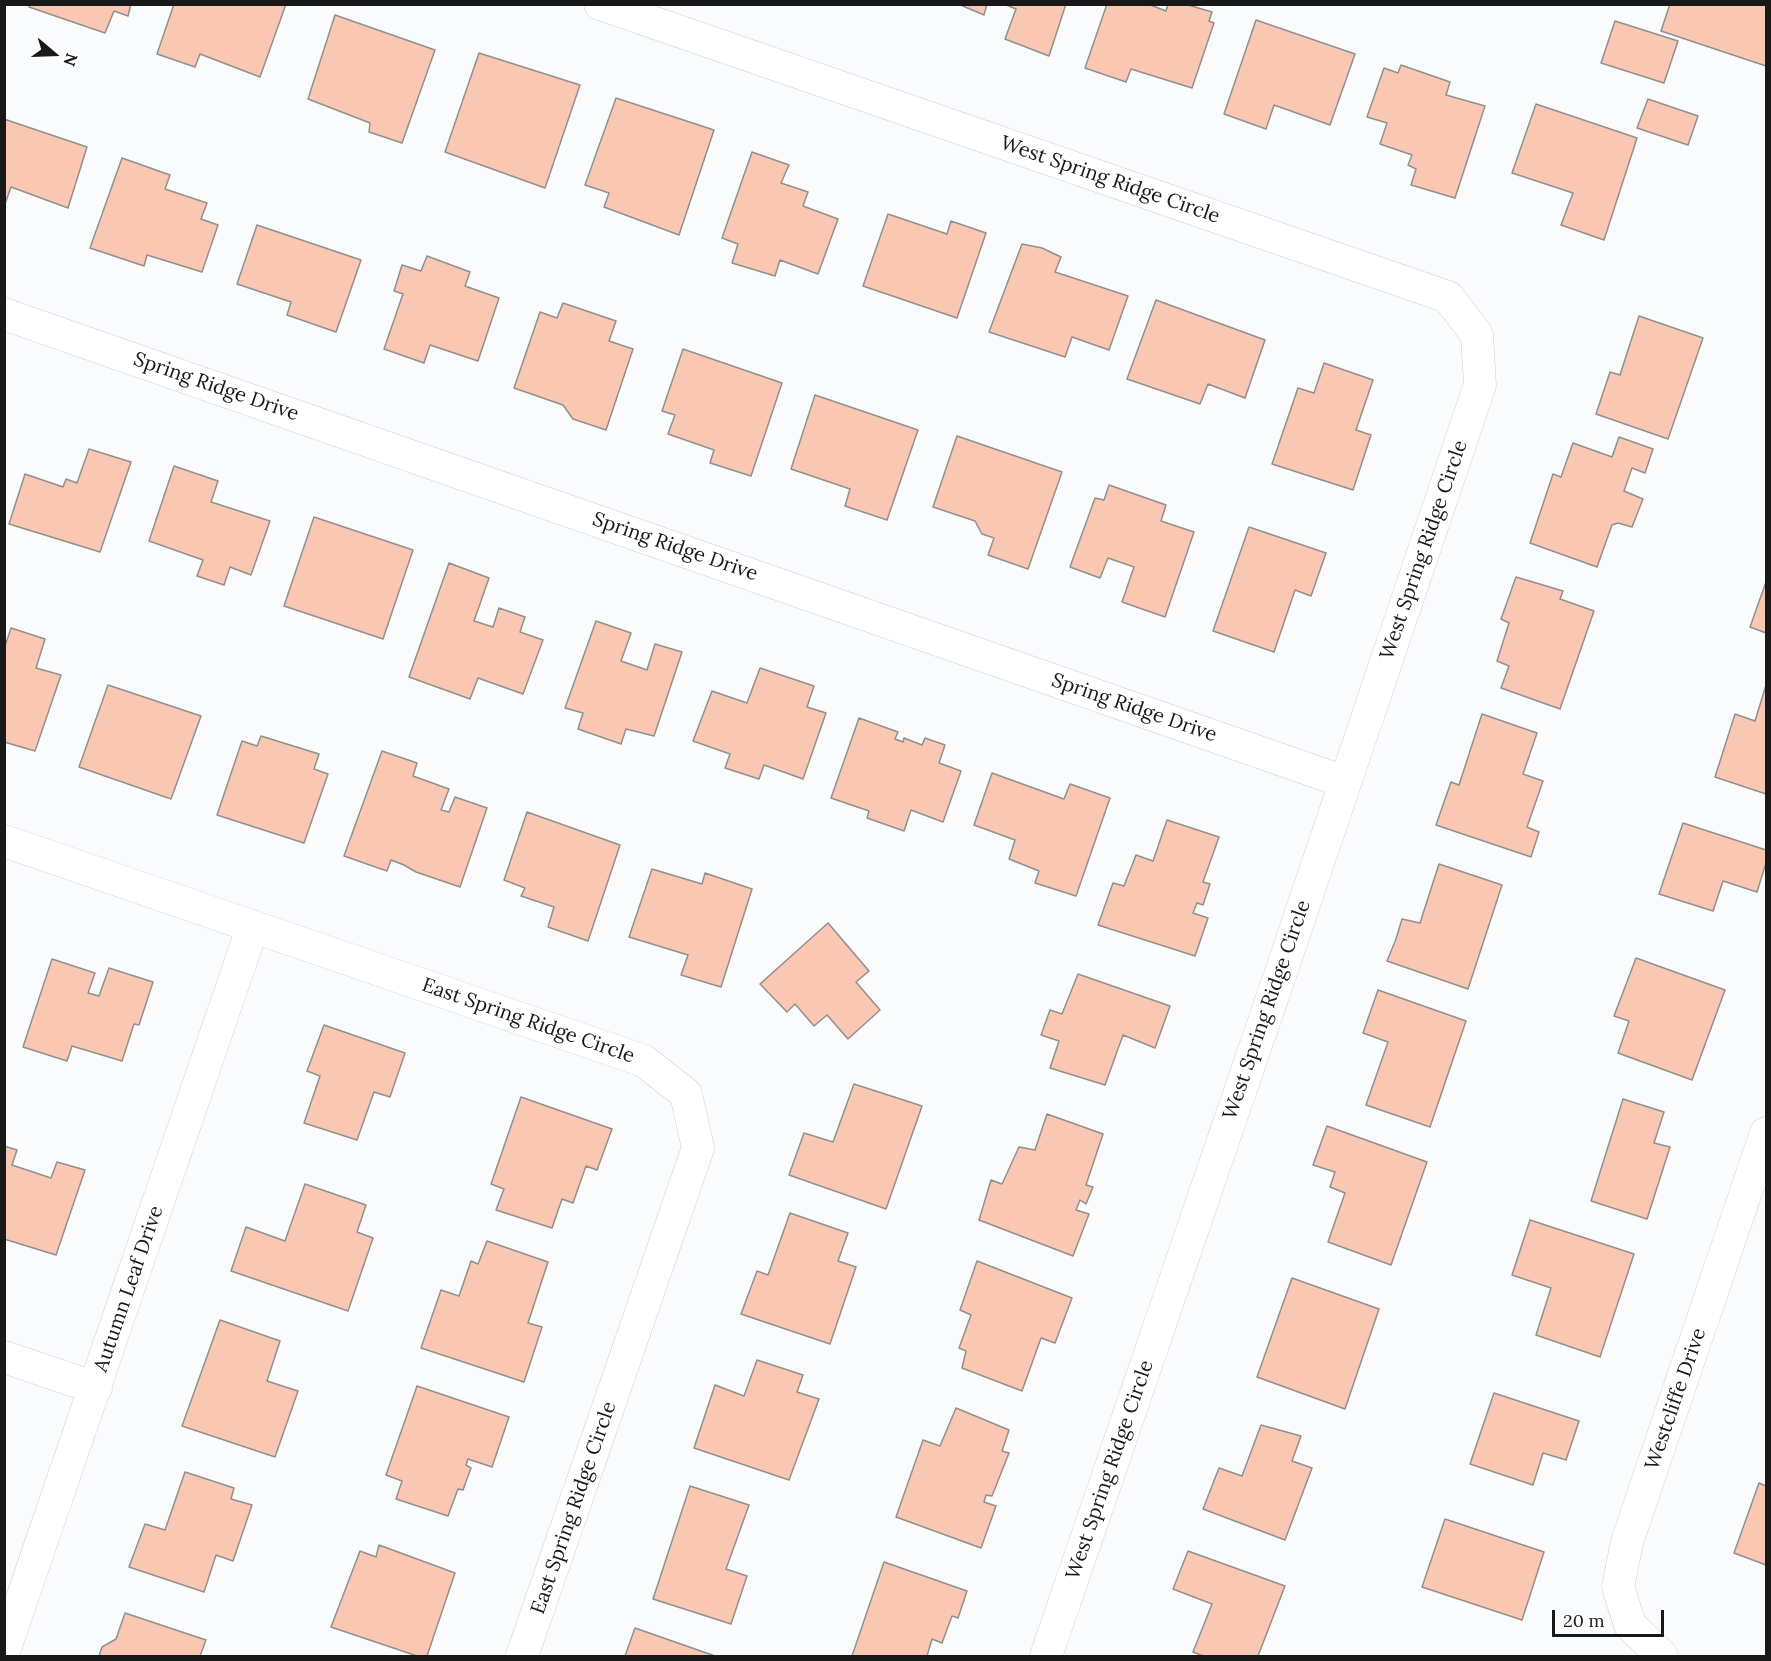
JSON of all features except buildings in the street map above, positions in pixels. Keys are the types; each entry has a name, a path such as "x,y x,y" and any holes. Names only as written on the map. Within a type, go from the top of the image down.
{"street":[{"name":"West Spring Ridge Circle","path":"600,4 1448,297 1477,335 1480,385 1046,1656"},
{"name":"Spring Ridge Drive","path":"4,314 1345,782"},
{"name":"East Spring Ridge Circle","path":"4,841 644,1061 686,1094 698,1148 522,1656"},
{"name":"Autumn Leaf Drive","path":"4,1651 253,926"},
{"name":"Westcliffe Drive","path":"1662,1656 1630,1625 1618,1587 1627,1542 1767,1132"},
{"path":"4,1357 96,1388"}]}
